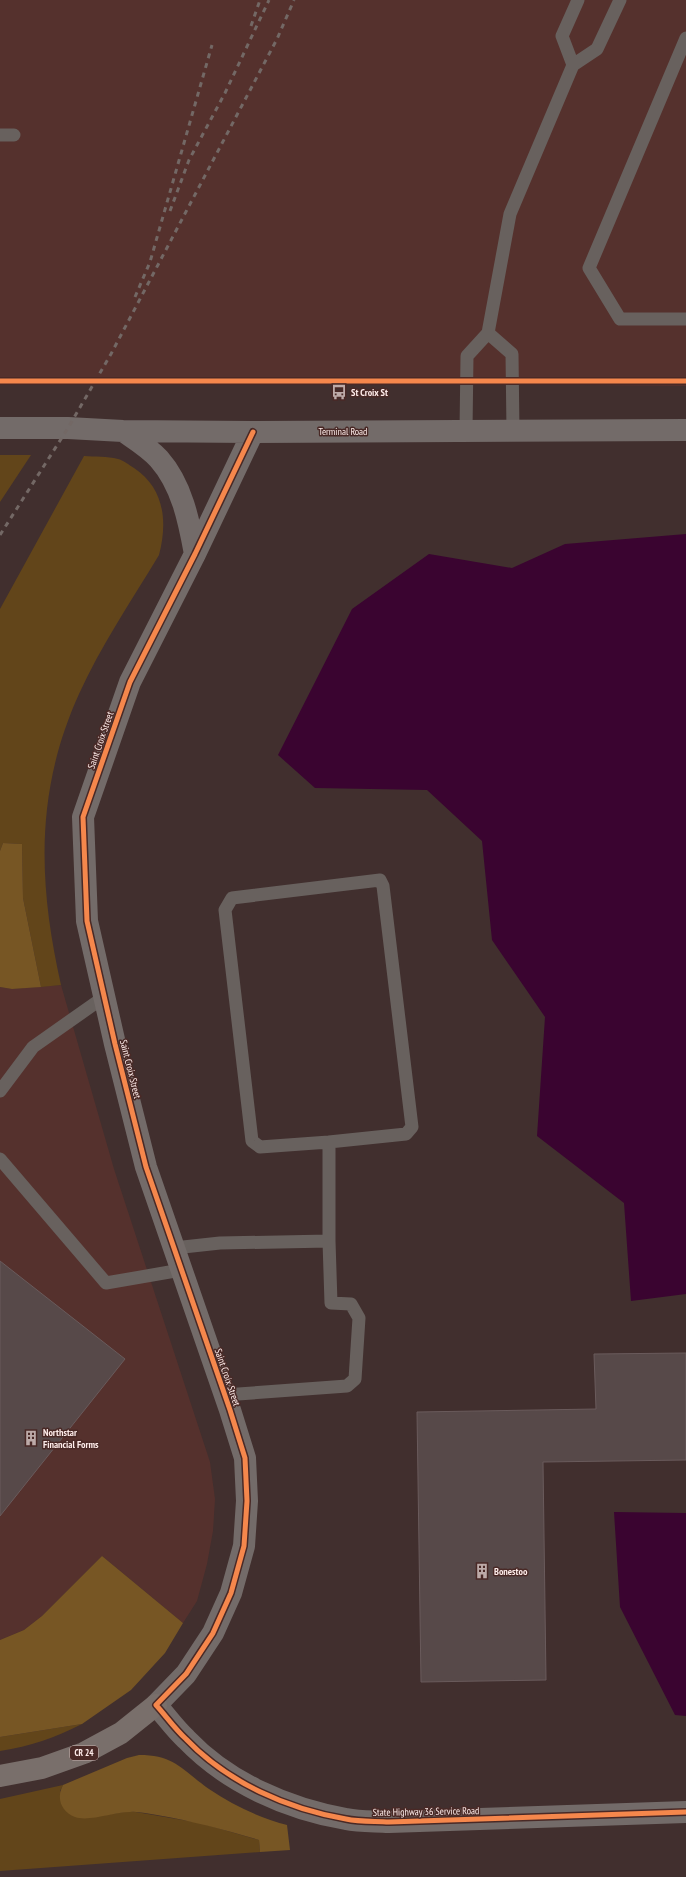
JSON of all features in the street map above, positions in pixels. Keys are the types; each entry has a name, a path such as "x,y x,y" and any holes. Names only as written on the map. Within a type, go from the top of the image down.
{"highway":[{"name":"CR 24","path":"0,1776 42,1768 84,1753 121,1733 156,1705"}],"street":[{"name":"Terminal Road","path":"0,428 253,432 686,430"},
{"path":"123,431 144,445 160,460 172,480 182,499 190,524 195,554"},
{"name":"Saint Croix Street","path":"156,1705 186,1674 213,1633 232,1593 244,1546 248,1501 245,1458 146,1167 87,921 83,817 130,682 195,554 253,432"},
{"name":"State Highway 36 Service Road","path":"156,1705 187,1740 214,1763 259,1792 303,1809 348,1820 389,1822 686,1812"}],"lane":[{"path":"574,65 562,36 578,0"},
{"path":"466,431 467,356 488,333 510,214 574,65 597,49 620,0"},
{"path":"686,38 589,268 620,319 686,319"},
{"path":"0,135 14,135"},
{"path":"488,333 512,354 513,431"},
{"path":"380,880 383,886 412,1127 406,1134 329,1142 260,1147 252,1141 225,910 232,898 380,880"},
{"path":"0,1091 33,1047 104,997"},
{"path":"224,1395 348,1386 355,1379 359,1318 351,1304 331,1303 329,1241 329,1142"},
{"path":"0,1159 106,1283 181,1270"},
{"path":"174,1248 220,1243 329,1241"}],"shaded area":[{"path":"0,0 686,0 686,386 0,379"},
{"path":"0,455 31,455 0,502"},
{"path":"84,456 110,457 124,461 144,476 152,485 161,506 163,530 159,555 106,641 87,676 65,730 54,766 48,802 45,838 45,874 53,947 61,985 41,987 23,898 22,844 3,843 0,851 0,609"},
{"path":"686,534 686,1294 631,1301 624,1203 537,1136 545,1017 492,940 482,841 427,790 315,788 278,755 352,609 429,554 512,568 565,544"},
{"path":"3,843 22,844 23,898 41,987 12,989 0,987 0,851"},
{"path":"61,985 114,1169 210,1462 215,1499 213,1531 207,1564 197,1601 183,1623 102,1556 42,1616 24,1630 0,1640 0,987 12,989"},
{"path":"614,1512 686,1513 686,1716 675,1715 620,1607"},
{"path":"102,1556 183,1623 165,1653 131,1690 82,1724 0,1737 0,1640 24,1630 42,1616"},
{"path":"82,1724 42,1741 22,1747 0,1751 0,1737"},
{"path":"139,1755 151,1756 170,1761 227,1800 256,1815 287,1825 290,1850 260,1852 259,1840 170,1817 124,1812 94,1818 81,1818 70,1815 63,1808 60,1795 63,1785 127,1758"},
{"path":"63,1785 60,1791 93,1817 130,1811 200,1823 259,1840 260,1852 0,1871 0,1799"}],"building":[{"name":"Northstar Financial Forms","path":"0,1261 125,1359 0,1516"},
{"name":"Bonestoo","path":"686,1353 686,1460 543,1462 546,1680 421,1682 417,1412 596,1409 594,1354"}],"railway":[{"path":"251,26 260,0"},
{"path":"170,211 189,160 225,93 269,0"},
{"path":"0,535 68,428 111,354 277,39 294,0"},
{"path":"135,297 150,262 212,45"}],"cycle path":[{"path":"0,381 686,381"},
{"path":"253,432 195,554 130,682 83,817 87,921 115,1044 146,1167 230,1410 245,1458 247,1501 244,1546 231,1593 213,1633 186,1674 156,1705 178,1731 203,1755 240,1781 281,1801 346,1819 389,1822 686,1812"}],"place":[{"name":"St Croix St","path":"339,392"},
{"name":"Northstar Financial Forms","path":"31,1438"},
{"name":"Bonestoo","path":"482,1571"}]}
